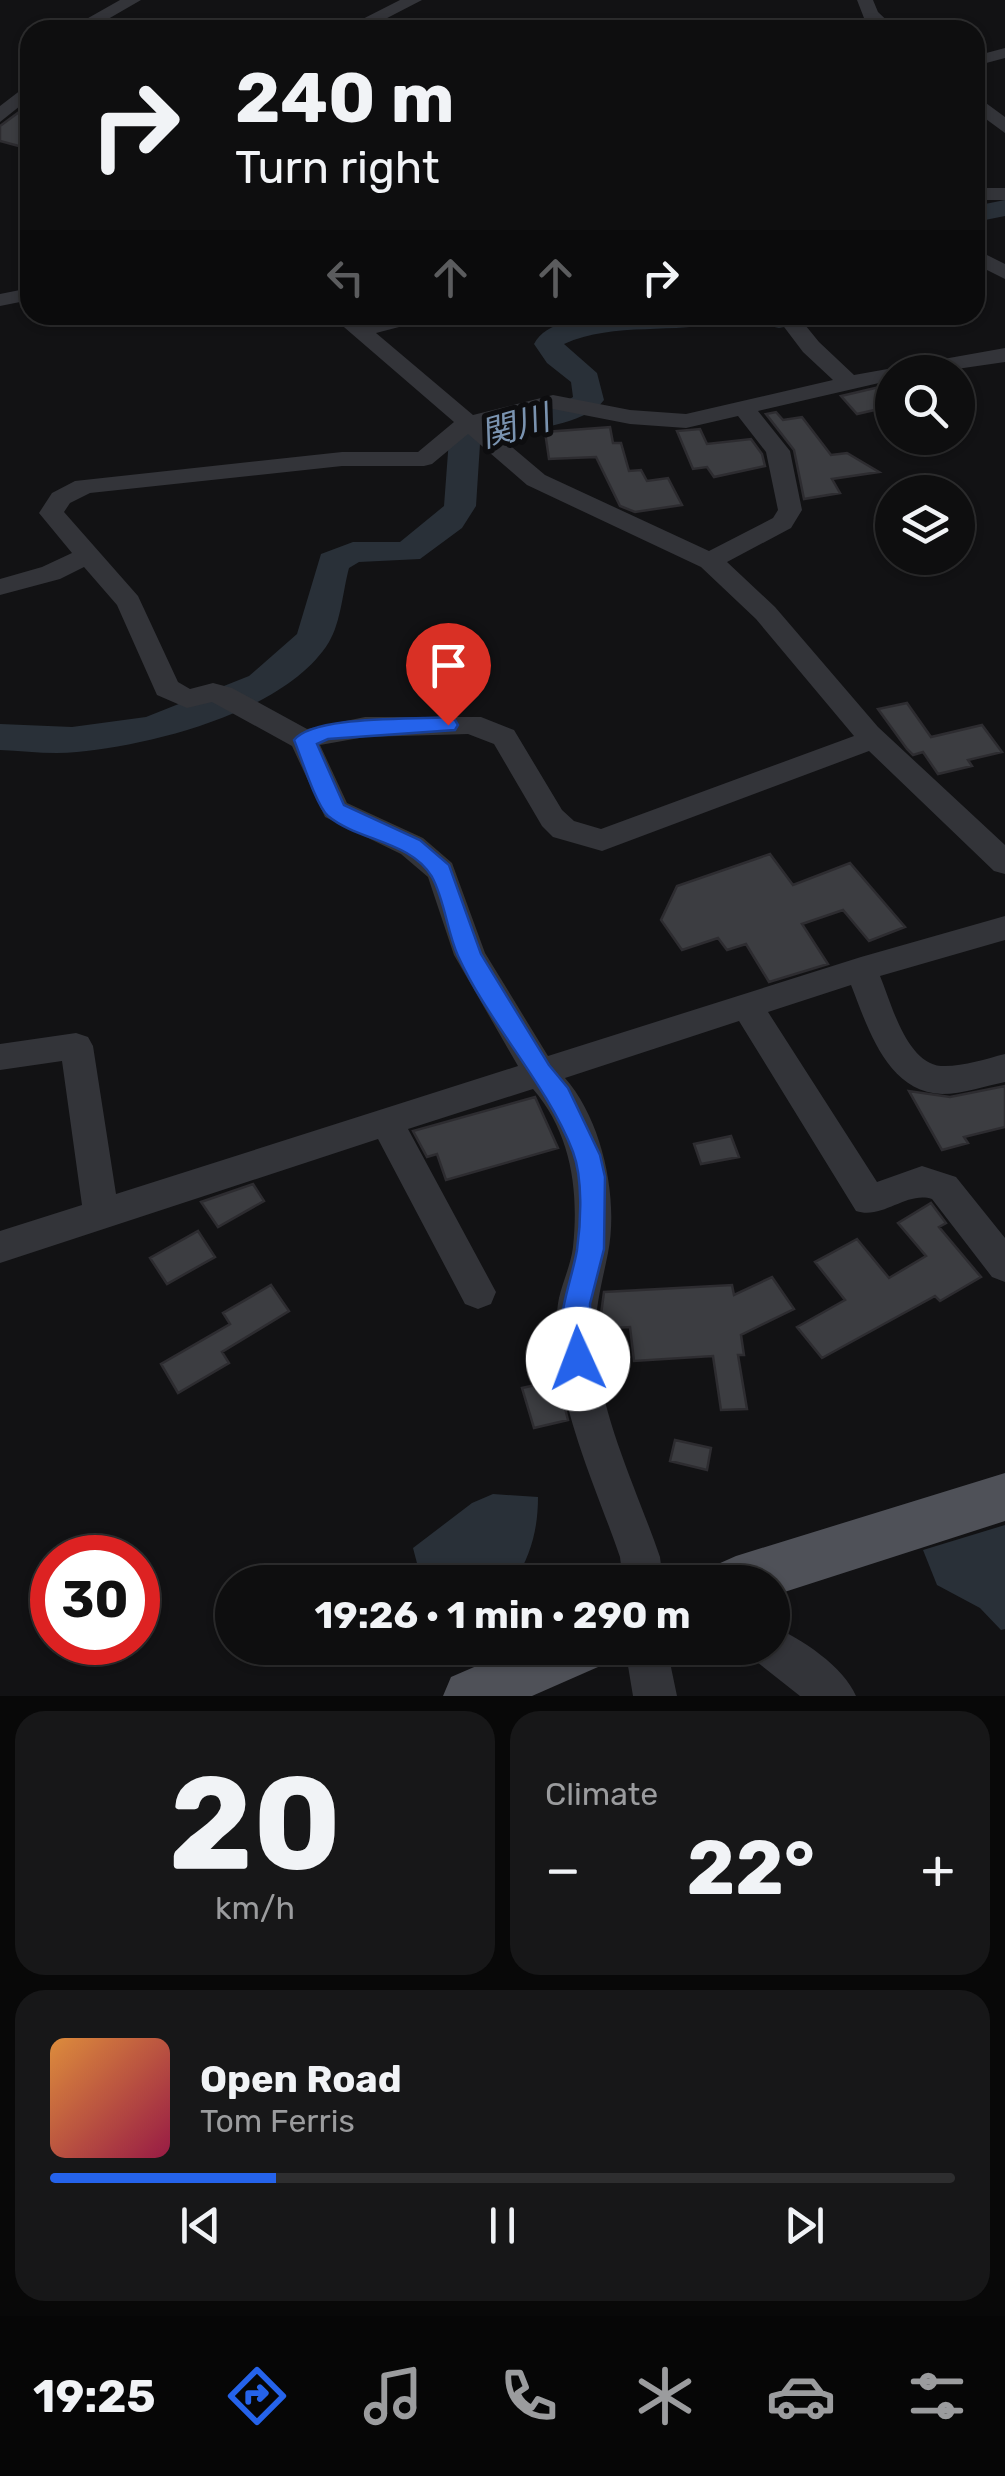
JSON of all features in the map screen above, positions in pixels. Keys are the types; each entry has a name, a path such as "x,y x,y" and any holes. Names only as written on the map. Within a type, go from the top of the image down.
{"main road":[{"path":"790,1565 1005,1497"},
{"path":"470,1696 540,1665"}],"street":[{"path":"95,20 133,0"},
{"path":"371,20 414,0"},
{"path":"0,116 20,97"},
{"path":"985,110 1005,127"},
{"path":"352,325 536,480 710,562 752,598 873,740 1005,863"},
{"path":"359,331 381,325"},
{"path":"795,325 850,383"},
{"path":"975,363 1001,360"},
{"path":"641,1565 588,1404 578,1359 576,1304 591,1249 592,1177 587,1155 559,1095 540,1073 470,955 441,871 412,846 335,810 304,740 213,692 188,700 167,688 129,602 51,513 61,498 84,486 342,459 424,458 475,431 554,402 655,421 686,421 875,377"},
{"path":"710,562 782,523 790,510 778,451 745,410"},
{"path":"0,587 51,573 88,554"},
{"path":"304,740 326,732 471,724 504,737 552,818 564,829 602,840 873,740"},
{"path":"0,1246 861,969 1005,928"},
{"path":"861,969 903,1062 920,1077 941,1080 1005,1068"},
{"path":"748,1006 869,1200 922,1181 944,1188 1005,1266"},
{"path":"0,1057 76,1046 100,1214"},
{"path":"386,1121 478,1292"},
{"path":"790,1661 834,1696"},
{"path":"649,1665 655,1696"}],"shaded area":[{"path":"493,1494 538,1497 537,1520 523,1565 418,1565 413,1548 472,1503"},
{"path":"1005,1525 1005,1629 1001,1630 980,1608 937,1585 923,1550"}],"building":[{"path":"20,111 20,146 0,141 0,126"},
{"path":"875,388 875,410 857,414 841,396"},
{"path":"776,412 783,420 802,417 831,455 847,453 879,472 832,479 840,493 804,499 794,450 766,414"},
{"path":"610,427 613,443 621,443 629,471 641,470 647,481 668,478 682,505 635,512 620,506 596,457 549,459 545,432"},
{"path":"700,429 707,444 751,439 765,466 714,477 707,467 693,469 677,431"},
{"path":"907,703 931,737 982,725 1002,752 968,760 972,766 938,774 923,752 913,755 907,749 878,709"},
{"path":"770,854 793,885 850,863 905,927 869,941 843,910 802,924 828,964 769,982 746,944 727,950 718,938 682,950 661,920 677,886"},
{"path":"1005,1086 1005,1127 964,1137 968,1143 942,1150 909,1091 950,1097"},
{"path":"535,1097 558,1148 446,1180 437,1154 427,1157 413,1131"},
{"path":"731,1136 739,1157 701,1164 694,1144"},
{"path":"253,1184 264,1201 218,1227 201,1202"},
{"path":"931,1203 946,1223 939,1227 981,1277 940,1301 935,1296 822,1358 797,1327 845,1300 815,1262 857,1239 889,1278 926,1256 898,1223"},
{"path":"198,1231 215,1257 167,1284 150,1258"},
{"path":"772,1277 794,1309 741,1335 744,1355 738,1355 747,1409 721,1410 713,1356 634,1361 630,1327 599,1329 604,1292 732,1285 734,1295"},
{"path":"271,1285 289,1311 222,1352 229,1363 178,1393 161,1364 230,1324 223,1313"},
{"path":"558,1380 568,1420 534,1428 522,1388"},
{"path":"675,1440 711,1448 707,1470 670,1461"}],"waterway":[{"name":"関川","path":"985,212 1005,208"},
{"name":"関川","path":"0,737 72,740 152,729 262,685 298,656 314,637 333,562 353,552 408,552 450,521 460,506 465,439 494,426 573,410 589,400 586,379 558,357 549,344 551,339 569,331 596,325"}],"route":[{"path":"448,725 326,732 304,740 335,810 412,846 441,871 470,955 540,1073 559,1095 587,1155 592,1177 591,1249 576,1304 578,1359"}]}
